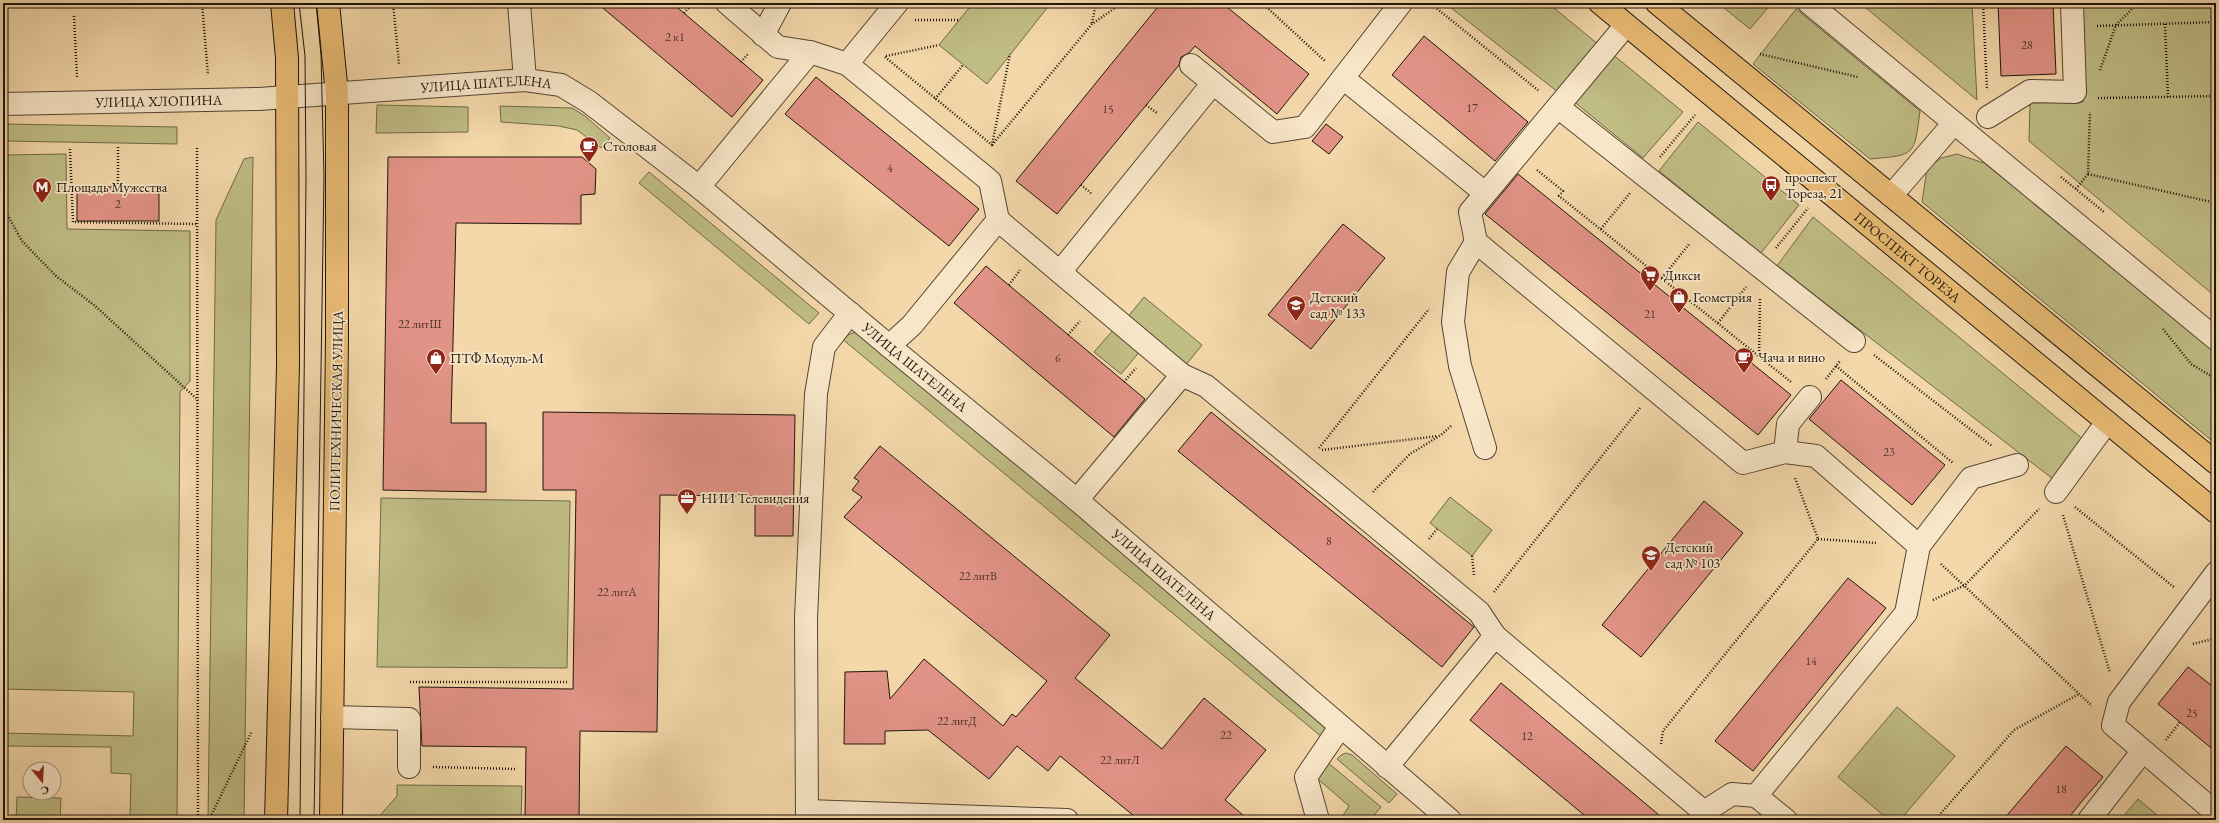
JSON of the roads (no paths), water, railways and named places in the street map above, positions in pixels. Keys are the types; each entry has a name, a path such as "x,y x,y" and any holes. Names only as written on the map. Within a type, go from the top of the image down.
{"main road":[{"path":"276,820 288,366 287,58 282,3"},
{"name":"ПОЛИТЕХНИЧЕСКАЯ УЛИЦА","path":"328,3 337,94 337,339 331,820"},
{"name":"ПРОСПЕКТ ТОРЕЗА","path":"1600,3 2216,512"},
{"path":"1656,3 2216,463"}],"street":[{"path":"519,3 525,80"},
{"path":"727,3 778,47 810,52 847,64 974,167 990,181 998,220 1182,375 1206,386 1479,612 1495,636 1657,772 1701,816 1732,794 1756,796 1786,820"},
{"path":"763,35 780,3"},
{"path":"847,64 897,3"},
{"path":"1191,65 1273,132 1305,127 1400,3"},
{"path":"1809,3 2216,338"},
{"path":"1988,117 2030,91 2082,95 2073,27 2072,3"},
{"path":"1626,25 1470,212 1476,242 1743,463 1785,452 1816,456 1919,546"},
{"path":"699,187 810,52"},
{"path":"1343,78 1485,193"},
{"name":"УЛИЦА ШАТЕЛЕНА","path":"314,95 525,80 561,85 589,102 699,187 889,346 1077,500 1450,820"},
{"path":"1060,272 1213,83"},
{"name":"УЛИЦА ХЛОПИНА","path":"3,104 287,97 314,95"},
{"path":"1558,107 1854,341"},
{"path":"1891,196 1954,123"},
{"path":"889,346 912,325 998,220"},
{"path":"1476,242 1458,272 1453,322 1460,366 1485,448"},
{"path":"850,313 824,347 816,394 806,618 807,816 871,812 1067,820"},
{"path":"1077,500 1182,375"},
{"path":"1785,452 1788,424 1810,397"},
{"path":"2056,492 2107,422"},
{"path":"1756,796 1906,613 1919,546 1972,478 2017,465"},
{"path":"2216,573 2119,702 2113,725 2142,752 2216,813"},
{"path":"1387,767 1495,636"},
{"path":"332,717 409,719 409,767"},
{"path":"1318,820 1306,777 1340,727"},
{"path":"2089,820 2142,752"}],"tram line":[{"path":"299,3 305,56 306,177 300,820"},
{"path":"314,820 324,177 321,55 316,3"}],"place":[{"name":"Столовая","path":"589,163"},
{"name":"проспект Тореза, 21","path":"1771,202"},
{"name":"Площадь Мужества","path":"42,204"},
{"name":"Дикси","path":"1650,292"},
{"name":"Геометрия","path":"1679,314"},
{"name":"Детский сад № 133","path":"1296,322"},
{"name":"Чача и вино","path":"1744,374"},
{"name":"ПТФ Модуль-М","path":"436,375"},
{"name":"НИИ Телевидения","path":"687,515"},
{"name":"Детский сад № 103","path":"1651,572"}]}
